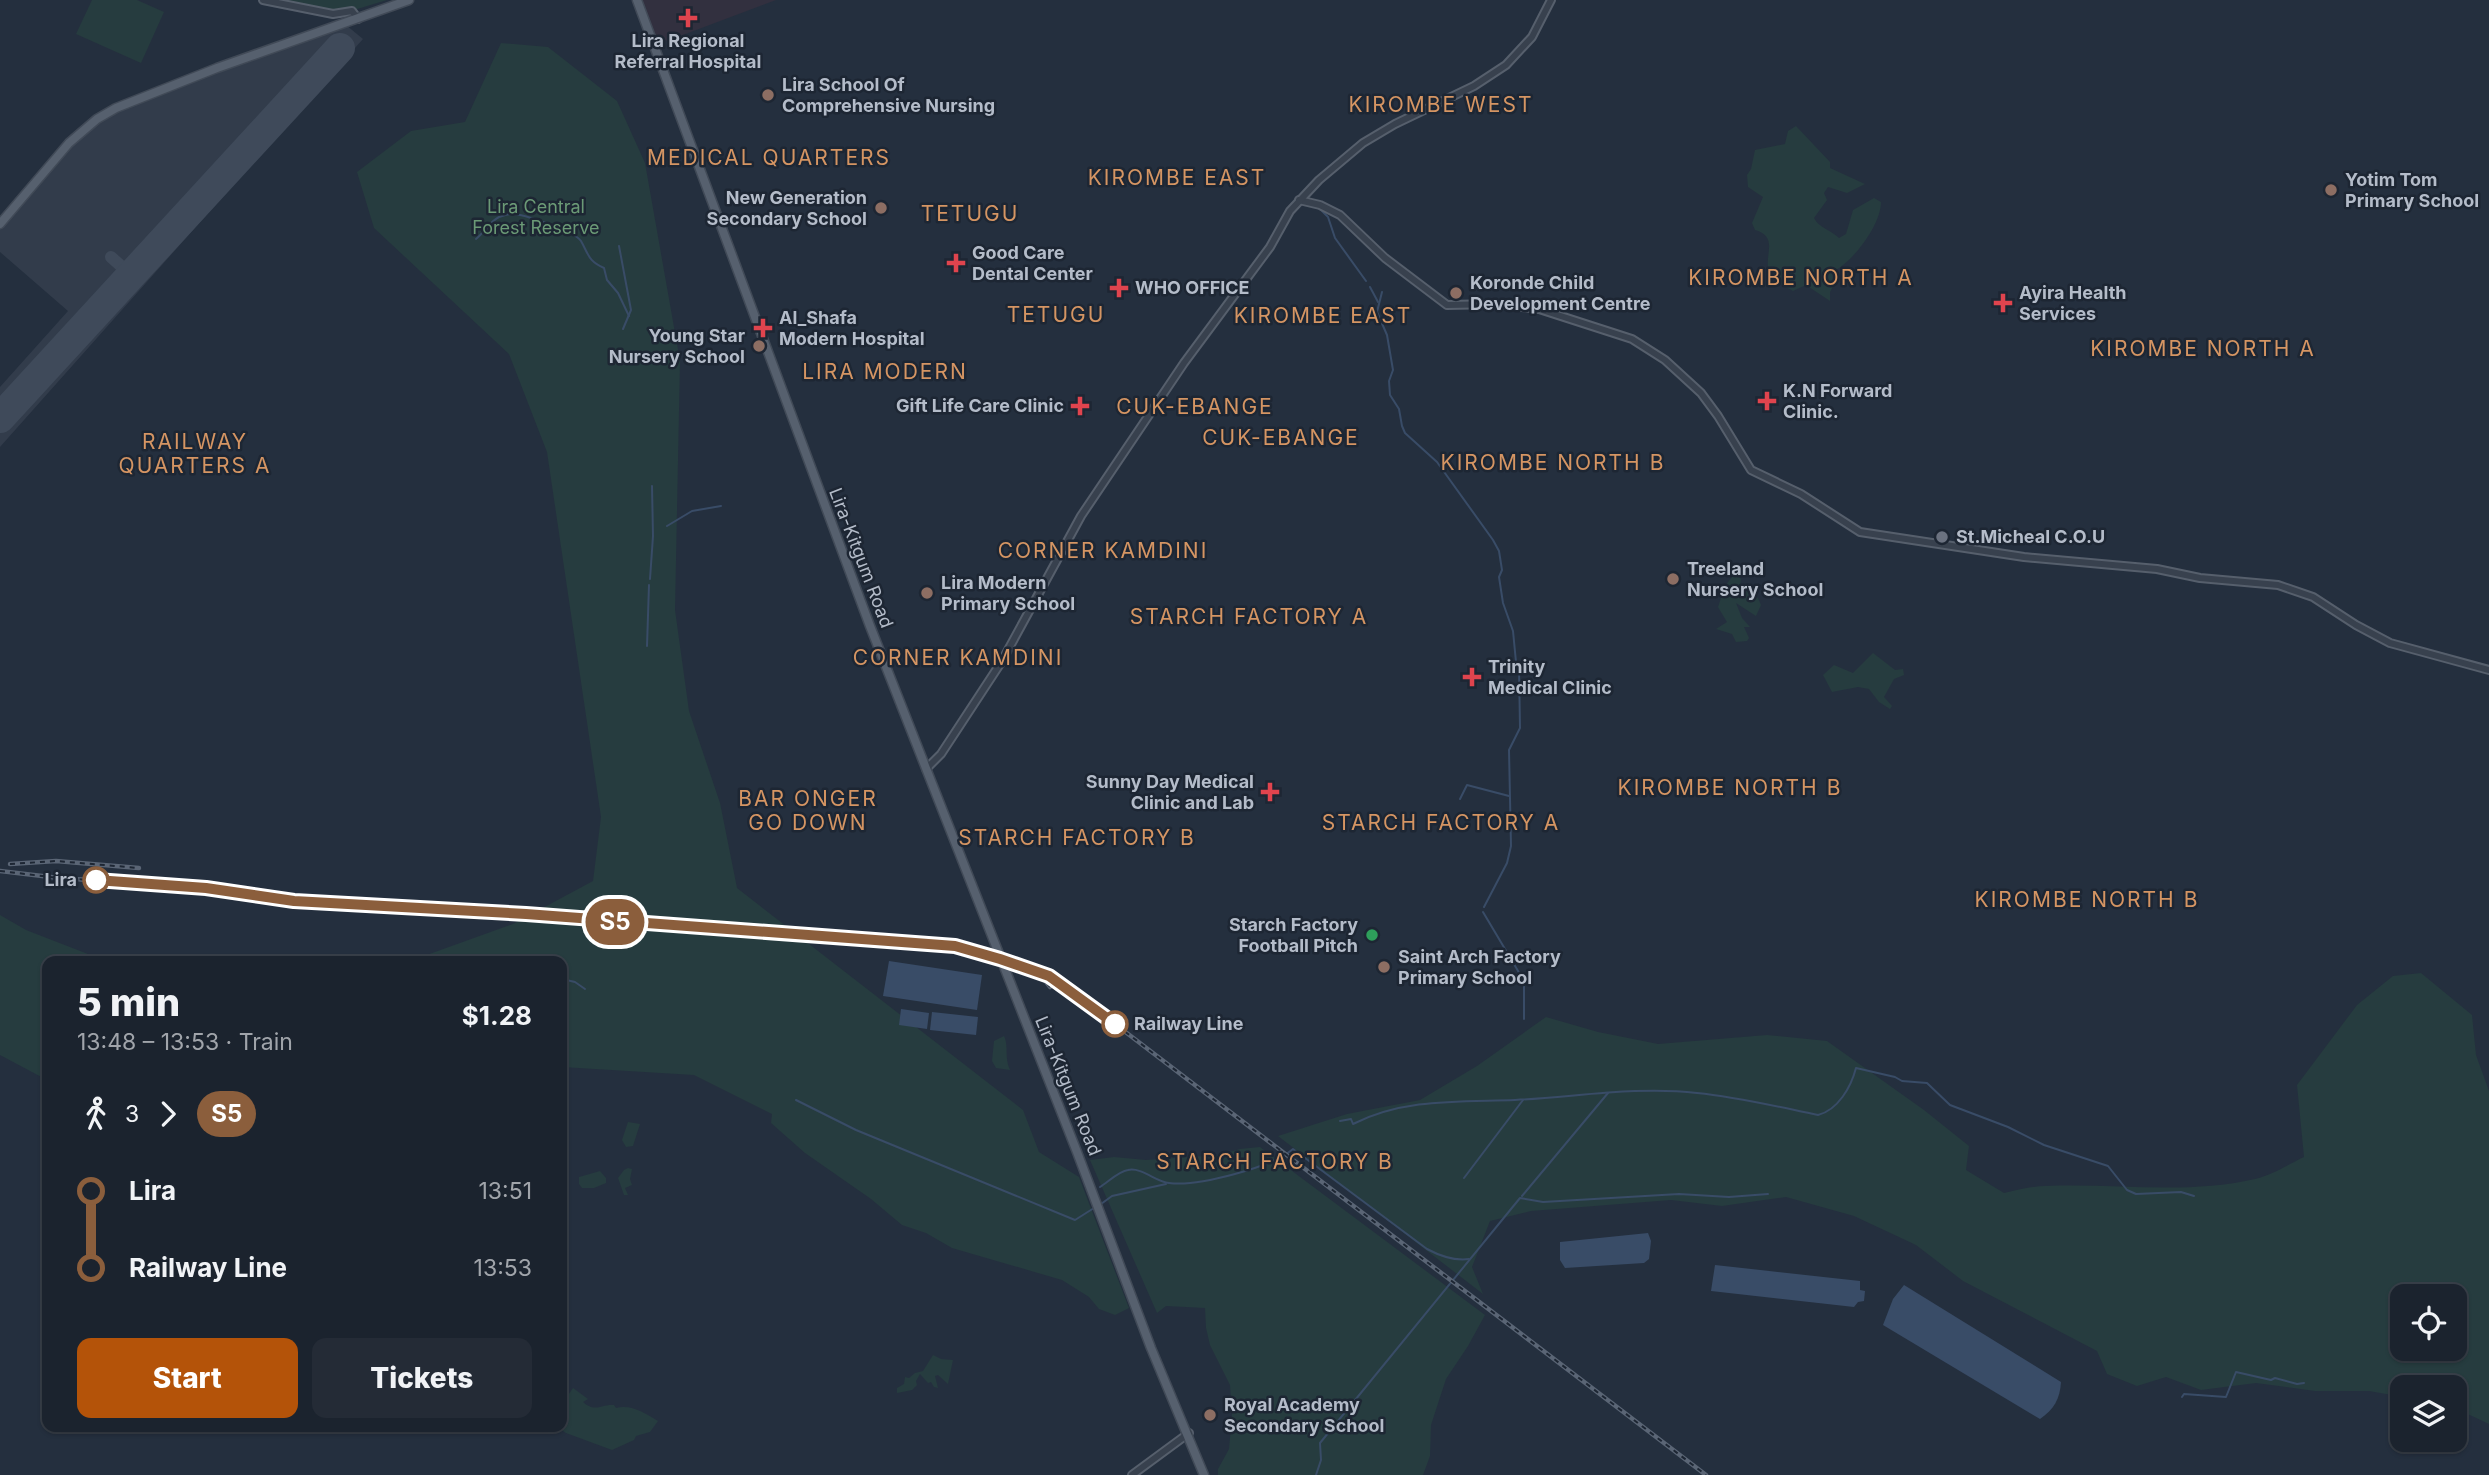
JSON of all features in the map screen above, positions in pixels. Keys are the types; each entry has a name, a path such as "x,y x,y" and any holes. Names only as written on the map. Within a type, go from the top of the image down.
{"main road":[{"path":"0,224 69,143 97,119 116,108 217,68 409,0"},
{"name":"Lira-Kitgum Road","path":"637,0 865,614 1077,1152 1151,1348 1204,1475"}],"street":[{"path":"263,0 333,13 352,11 358,19"},
{"path":"926,769 941,754 1002,661 1070,534 1122,453 1184,363 1270,247 1290,211 1319,180 1363,143 1395,124 1474,86 1506,65 1532,37 1551,0"},
{"path":"1300,200 1320,205 1340,215 1385,258 1447,305 1497,304 1539,309 1632,339 1645,346 1684,376 1709,402 1751,470 1801,494 1860,533 2024,557 2157,569 2210,579 2278,585 2313,597 2390,643 2489,670"},
{"path":"1132,1475 1188,1433"}],"shaded area":[{"name":"Lira Regional Referral Hospital","path":"641,0 776,0 667,41 655,36"},
{"path":"346,25 363,39 0,447 0,387 68,311 0,252 0,229 69,147 101,121 143,99"}],"green space":[{"path":"92,0 137,0 164,12 141,63 76,34"},
{"path":"277,0 387,0 344,13"},
{"name":"Lira Central Forest Reserve","path":"501,43 548,47 617,101 645,163 680,361 675,610 689,711 720,803 737,888 1023,1110 1039,1152 1079,1177 1129,1308 1115,1315 1099,1309 1089,1297 1062,1280 952,1248 926,1233 902,1225 871,1199 805,1153 771,1123 772,1114 694,1075 567,1067 567,956 424,956 513,924 593,881 601,817 547,452 509,354 374,228 357,172 411,131 465,122"},
{"path":"1796,126 1830,162 1830,168 1865,184 1847,193 1828,187 1824,193 1827,200 1814,218 1819,224 1839,238 1846,234 1853,210 1874,198 1881,202 1877,220 1866,240 1851,258 1836,270 1837,279 1830,292 1830,301 1806,285 1793,291 1775,280 1769,271 1768,238 1755,230 1752,223 1763,197 1748,187 1747,175 1755,150 1785,144 1788,131"},
{"path":"1735,573 1741,579 1740,587 1758,598 1761,605 1756,616 1736,603 1742,618 1750,627 1744,627 1749,638 1747,641 1736,642 1732,634 1716,629 1727,622 1718,607 1725,586"},
{"path":"1873,653 1895,670 1903,669 1904,675 1894,679 1884,697 1892,706 1890,709 1879,702 1869,689 1858,687 1832,692 1823,675 1834,665 1853,673"},
{"path":"0,915 26,930 93,956 42,956 42,1077 0,1055"},
{"path":"2421,973 2472,1015 2476,1055 2489,1091 2489,1424 2467,1414 2467,1375 2390,1375 2390,1395 2369,1391 2315,1391 2256,1383 2201,1390 2166,1377 2137,1386 2107,1374 2097,1351 1963,1281 1916,1245 1854,1216 1786,1197 1722,1206 1671,1200 1531,1211 1490,1221 1472,1267 1483,1294 1278,1136 1347,1114 1420,1100 1477,1066 1546,1017 1598,1032 1658,1044 1767,1035 1827,1041 1924,1110 1969,1146 1966,1170 2004,1193 2041,1186 2177,1187 2229,1184 2261,1177 2304,1157 2297,1085 2357,1005 2393,976"},
{"path":"1004,1036 1010,1070 996,1068 992,1061 994,1041"},
{"path":"628,1122 640,1124 633,1146 626,1147 622,1140"},
{"path":"1260,1147 1485,1315 1446,1379 1431,1425 1430,1456 1423,1475 1218,1475 1218,1469 1229,1449 1232,1416 1230,1385 1210,1345 1205,1308 1166,1306 1157,1313 1090,1160 1114,1157 1146,1160 1219,1155"},
{"path":"628,1168 632,1169 632,1185 625,1188 628,1195 624,1195 618,1178"},
{"path":"600,1171 606,1178 606,1183 594,1188 582,1188 579,1177"},
{"path":"933,1355 953,1360 948,1384 938,1375 935,1376 938,1388 934,1387 920,1374 917,1385 912,1390 897,1393 897,1388 904,1384 905,1377 909,1378 923,1371"},
{"path":"573,1388 588,1399 583,1402 591,1407 614,1405 616,1408 632,1408 658,1421 650,1432 636,1436 634,1440 612,1450 565,1432 567,1432 567,1397"}],"water":[{"path":"889,961 982,975 977,1010 883,996"},
{"path":"901,1009 929,1013 927,1029 899,1025"},
{"path":"932,1012 978,1017 976,1035 930,1030"},
{"path":"1648,1233 1651,1241 1649,1259 1644,1263 1565,1268 1560,1260 1560,1242"},
{"path":"1715,1265 1860,1281 1860,1290 1865,1291 1864,1301 1858,1302 1854,1307 1711,1291"},
{"path":"1904,1285 2061,1382 2058,1399 2053,1407 2040,1419 1883,1325 1893,1299"}],"waterway":[{"path":"1319,208 1328,217 1335,238 1366,281"},
{"path":"476,239 495,219 510,214 536,219 569,232 581,241 592,260 604,268 607,280 618,293 629,316"},
{"path":"619,246 631,310 623,329"},
{"path":"1370,287 1378,302"},
{"path":"1382,292 1377,312 1387,335 1393,370 1389,381 1390,395 1399,409 1405,433 1437,462 1499,551 1503,603 1513,631 1519,668 1520,728 1509,750 1511,846 1507,863 1484,907"},
{"path":"650,579 652,486"},
{"path":"667,526 692,511 721,506"},
{"path":"647,646 649,585"},
{"path":"1460,799 1467,785 1509,796"},
{"path":"1483,912 1524,981 1524,1019"},
{"path":"567,980 585,989"},
{"path":"1340,1121 1351,1119 1353,1124 1392,1110 1432,1103 1652,1091 1728,1097 1818,1115 1832,1108 1843,1097 1856,1068 1902,1081 1927,1083 1950,1105 2008,1127 2044,1145 2108,1166 2127,1190 2136,1194 2181,1192 2194,1196"},
{"path":"1522,1196 1608,1093"},
{"path":"796,1100 856,1130 1075,1220 1094,1208"},
{"path":"1464,1178 1523,1100"},
{"path":"1100,1187 1117,1174 1128,1170 1169,1183 1215,1179 1252,1169 1293,1149 1427,1249 1447,1257 1469,1259"},
{"path":"1101,1204 1112,1196 1166,1184"},
{"path":"1316,1475 1321,1460 1320,1443 1520,1198 1543,1202 1679,1194 1729,1197 1768,1194"},
{"path":"2182,1397 2184,1394 2226,1397 2236,1372 2271,1380 2275,1378 2297,1384 2304,1383"}],"taxiway":[{"path":"111,257 131,275"}],"runway":[{"path":"0,418 340,48"}],"railway":[{"path":"10,864 56,861 139,868"},
{"path":"0,871 59,878 182,886 294,901 526,914 955,946 1040,974 1050,987"},
{"path":"1043,975 1062,985 1115,1024 1706,1475"}],"train":[{"name":"S5","path":"96,880 206,888 294,901 526,914 955,946 1049,976 1115,1024"}],"place":[{"name":"Lira Regional Referral Hospital","path":"688,18"},
{"name":"Lira School Of Comprehensive Nursing","path":"768,95"},
{"name":"Yotim Tom Primary School","path":"2331,190"},
{"name":"New Generation Secondary School","path":"881,208"},
{"name":"Good Care Dental Center","path":"956,263"},
{"name":"WHO OFFICE","path":"1119,288"},
{"name":"Koronde Child Development Centre","path":"1456,293"},
{"name":"Ayira Health Services","path":"2003,303"},
{"name":"Al_Shafa Modern Hospital","path":"763,328"},
{"name":"Young Star Nursery School","path":"759,346"},
{"name":"K.N Forward Clinic.","path":"1767,401"},
{"name":"Gift Life Care Clinic","path":"1080,406"},
{"name":"St.Micheal C.O.U","path":"1942,537"},
{"name":"Treeland Nursery School","path":"1673,579"},
{"name":"Lira Modern Primary School","path":"927,593"},
{"name":"Trinity Medical Clinic","path":"1472,677"},
{"name":"Sunny Day Medical Clinic and Lab","path":"1270,792"},
{"name":"Lira","path":"96,880"},
{"name":"Starch Factory Football Pitch","path":"1372,935"},
{"name":"Saint Arch Factory Primary School","path":"1384,967"},
{"name":"Railway Line","path":"1115,1024"},
{"name":"Royal Academy Secondary School","path":"1210,1415"}],"district":[{"name":"KIROMBE WEST","path":"1441,105"},
{"name":"MEDICAL QUARTERS","path":"769,158"},
{"name":"KIROMBE EAST","path":"1177,178"},
{"name":"TETUGU","path":"970,214"},
{"name":"KIROMBE NORTH A","path":"1801,278"},
{"name":"TETUGU","path":"1056,315"},
{"name":"KIROMBE EAST","path":"1323,316"},
{"name":"KIROMBE NORTH A","path":"2203,349"},
{"name":"LIRA MODERN","path":"885,372"},
{"name":"CUK-EBANGE","path":"1195,407"},
{"name":"CUK-EBANGE","path":"1281,438"},
{"name":"RAILWAY QUARTERS A","path":"195,454"},
{"name":"KIROMBE NORTH B","path":"1553,463"},
{"name":"CORNER KAMDINI","path":"1103,551"},
{"name":"STARCH FACTORY A","path":"1249,617"},
{"name":"CORNER KAMDINI","path":"958,658"},
{"name":"KIROMBE NORTH B","path":"1730,788"},
{"name":"BAR ONGER GO DOWN","path":"808,811"},
{"name":"STARCH FACTORY A","path":"1441,823"},
{"name":"STARCH FACTORY B","path":"1077,838"},
{"name":"KIROMBE NORTH B","path":"2087,900"},
{"name":"STARCH FACTORY B","path":"1275,1162"}]}
